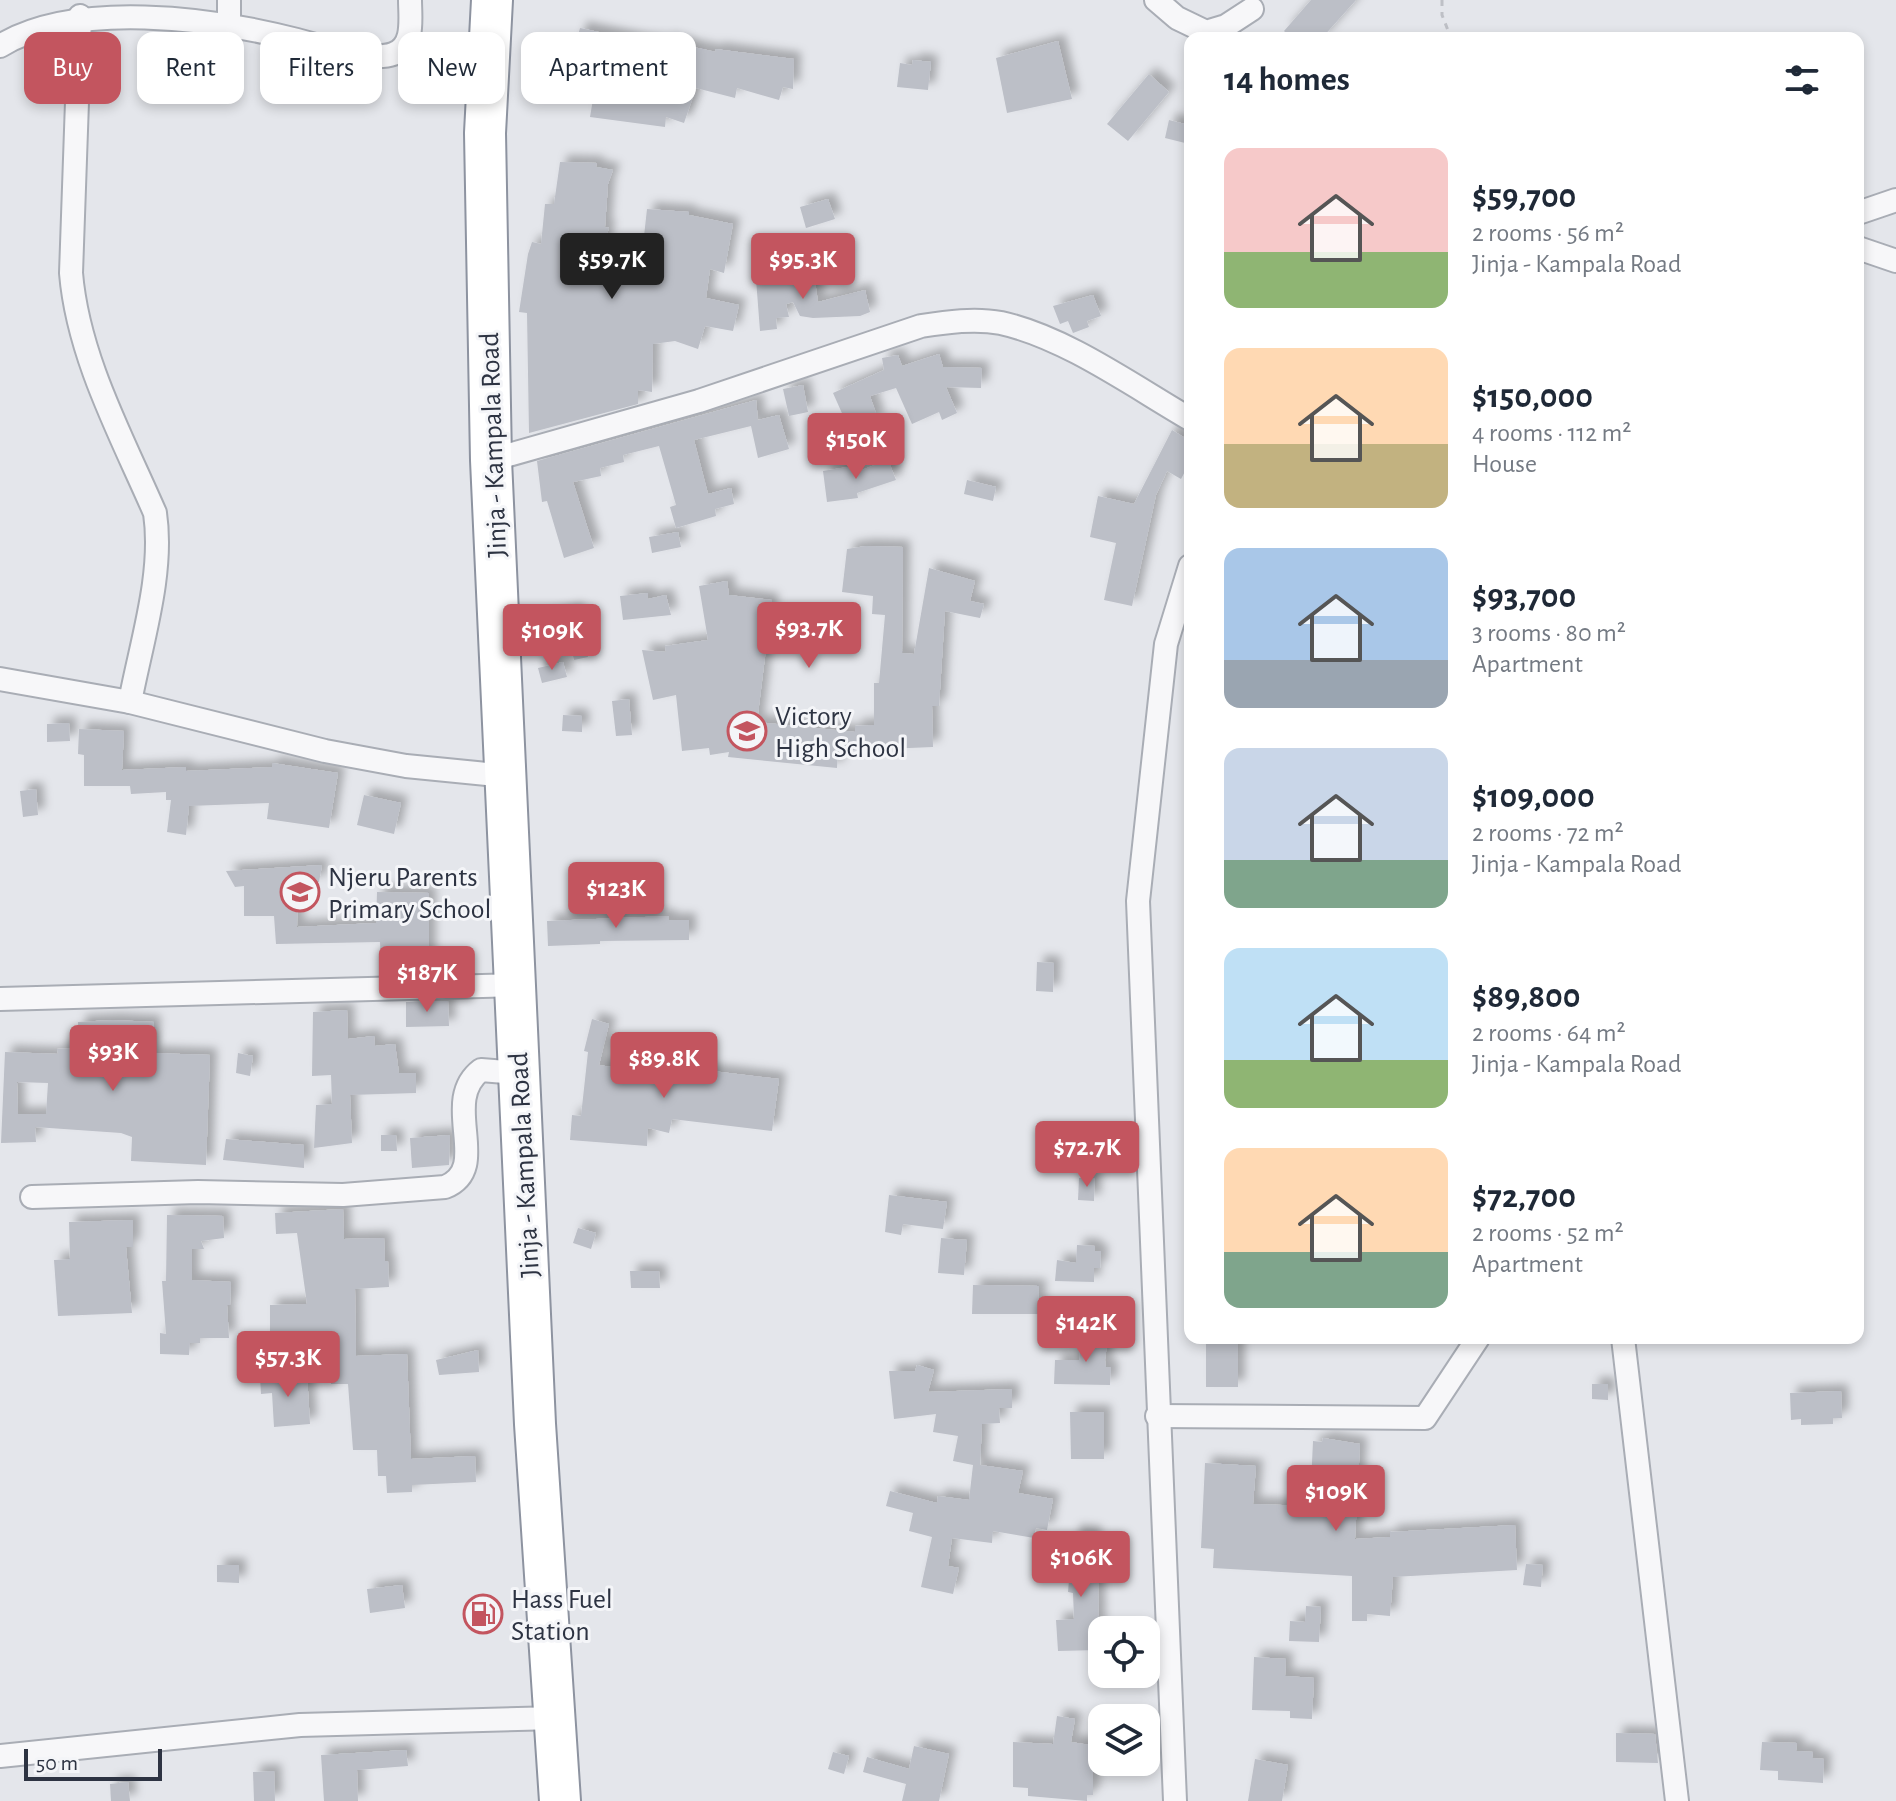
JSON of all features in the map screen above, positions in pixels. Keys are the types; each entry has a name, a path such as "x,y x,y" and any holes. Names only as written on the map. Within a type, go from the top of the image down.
{"highway":[{"name":"Jinja - Kampala Road","path":"492,0 485,133 491,460 535,1424 557,1718 560,1801"}],"street":[{"path":"0,46 33,26 80,16 229,11 329,48 393,54 403,48 410,35 410,0"},
{"path":"1156,0 1177,18 1206,32 1226,26 1252,9"},
{"path":"80,16 71,273 74,307 82,338 155,513 159,537 130,702"},
{"path":"1864,211 1896,200"},
{"path":"1864,250 1896,261"},
{"path":"491,460 699,401 921,326 957,321 999,323 1040,335 1184,416"},
{"path":"1175,1801 1138,901 1166,644 1184,586"},
{"path":"0,679 130,702 325,751 406,766 507,776"},
{"path":"0,999 517,985"},
{"path":"32,1197 198,1192 343,1195 445,1187 457,1182 464,1171 462,1100 472,1077 481,1070 518,1073"},
{"path":"1157,1416 1425,1418 1474,1344"},
{"path":"1624,1344 1677,1801"},
{"path":"0,1756 300,1725 557,1718"}],"path":[{"path":"1442,0 1442,15 1449,32"}],"building":[{"path":"1311,0 1356,0 1327,32 1284,31"},
{"path":"1058,41 1072,99 1007,113 996,58"},
{"path":"696,48 794,59 793,89 783,87 779,100 737,88 735,98 696,88"},
{"path":"913,60 931,62 928,90 897,87 900,63 912,65"},
{"path":"1149,74 1169,92 1128,141 1107,124"},
{"path":"592,104 691,104 684,123 666,117 665,127 590,117"},
{"path":"1169,120 1184,124 1184,143 1165,138"},
{"path":"560,162 597,163 596,167 613,170 608,184 605,227 609,228 600,257 612,261 611,264 640,272 647,209 689,212 689,215 733,224 724,273 710,269 706,298 739,305 733,331 705,326 698,349 675,341 653,344 652,392 638,390 638,404 529,433 527,313 519,312 528,254 532,242 541,244 545,204 554,204"},
{"path":"828,199 835,219 806,228 800,207"},
{"path":"814,274 818,302 865,290 870,312 860,316 813,318 800,316 793,302 786,304 789,317 776,318 777,329 760,331 756,279"},
{"path":"1093,295 1101,316 1087,321 1089,327 1073,333 1068,321 1060,324 1053,306"},
{"path":"939,354 943,367 982,368 981,388 946,387 957,413 942,420 939,412 912,424 896,388 870,396 878,419 849,429 833,393 884,370 882,358 898,355 902,366"},
{"path":"803,385 808,412 789,416 783,389"},
{"path":"756,400 758,420 779,415 789,449 758,458 751,426 694,440 708,494 731,488 734,504 715,509 716,516 676,528 670,507 676,505 659,446 623,455 624,462 600,468 601,476 573,482 594,548 564,558 547,501 542,502 537,461"},
{"path":"1172,430 1184,437 1184,473 1181,479 1167,471 1156,495 1132,606 1104,600 1116,543 1090,537 1098,496 1134,504"},
{"path":"888,460 896,480 857,493 858,498 827,502 823,471 854,466 854,473"},
{"path":"967,480 996,487 993,501 964,494"},
{"path":"678,532 681,547 652,553 649,537"},
{"path":"903,547 902,653 914,654 929,568 975,581 970,601 984,604 980,618 945,611 939,706 932,706 933,747 838,751 837,768 728,757 729,752 710,755 709,748 682,751 676,695 653,700 642,650 666,652 665,646 708,640 699,586 727,581 729,595 772,600 757,722 855,732 855,726 874,725 874,683 879,683 885,615 872,614 873,596 842,592 847,549"},
{"path":"648,593 648,599 666,595 671,615 623,620 620,596"},
{"path":"576,609 580,625 534,631 532,621"},
{"path":"570,643 585,644 588,657 574,660"},
{"path":"563,662 567,677 542,683 538,668"},
{"path":"629,699 632,735 616,736 612,701"},
{"path":"563,715 582,716 582,732 562,731"},
{"path":"69,723 70,741 47,742 47,724"},
{"path":"79,729 124,731 122,770 272,767 272,763 338,773 329,828 267,819 269,803 189,806 186,835 167,832 171,800 166,800 166,792 131,794 130,786 84,786 84,755 78,754"},
{"path":"36,789 38,815 23,817 20,791"},
{"path":"364,795 401,803 394,834 357,825"},
{"path":"322,865 319,882 298,883 297,927 376,923 377,892 429,893 429,960 381,963 380,942 276,944 274,916 244,916 244,886 235,887 226,871"},
{"path":"669,916 669,920 689,920 689,940 600,941 600,944 548,946 547,921"},
{"path":"1037,962 1054,963 1053,992 1036,991"},
{"path":"448,1001 449,1026 406,1027 406,1002"},
{"path":"347,1010 348,1039 374,1036 375,1046 395,1044 399,1073 416,1073 416,1093 350,1095 352,1143 314,1148 316,1105 332,1104 331,1075 312,1076 313,1012"},
{"path":"592,1019 609,1024 599,1065 667,1076 695,1077 696,1069 779,1079 772,1131 672,1119 669,1133 648,1128 647,1146 570,1140 572,1115 581,1116 588,1052 584,1051"},
{"path":"78,1022 154,1022 152,1053 210,1055 206,1165 131,1161 132,1137 121,1133 35,1127 36,1142 1,1143 5,1052 58,1054 57,1049 79,1048","holes":["17,1082 48,1083 46,1114 18,1114"]},
{"path":"238,1053 253,1056 250,1076 236,1073"},
{"path":"381,1135 396,1135 397,1151 381,1151"},
{"path":"450,1135 449,1165 412,1168 410,1138"},
{"path":"226,1139 304,1145 304,1168 223,1160"},
{"path":"1079,1178 1095,1178 1094,1201 1078,1200"},
{"path":"889,1195 947,1202 943,1229 903,1224 901,1235 885,1232"},
{"path":"343,1209 344,1239 384,1238 385,1261 388,1261 389,1287 355,1289 356,1356 407,1354 411,1459 475,1456 476,1482 412,1485 412,1492 387,1493 386,1476 378,1476 377,1450 353,1450 348,1384 331,1384 329,1332 296,1333 296,1342 270,1342 270,1305 307,1304 297,1233 276,1234 275,1213"},
{"path":"167,1215 223,1216 224,1238 201,1241 204,1249 192,1249 192,1280 231,1282 230,1305 227,1305 229,1338 200,1338 200,1343 190,1343 189,1355 160,1354 160,1333 166,1334 162,1281 166,1281"},
{"path":"133,1220 133,1247 126,1247 132,1313 58,1316 54,1260 70,1259 69,1222"},
{"path":"578,1228 596,1233 591,1249 573,1243"},
{"path":"941,1238 967,1240 964,1275 938,1273"},
{"path":"1077,1245 1095,1246 1095,1251 1101,1251 1100,1268 1094,1268 1094,1282 1055,1281 1057,1260 1076,1263"},
{"path":"630,1271 659,1271 660,1288 631,1288"},
{"path":"973,1285 1039,1286 1038,1314 972,1314"},
{"path":"1082,1333 1108,1336 1105,1360 1106,1367 1111,1367 1110,1385 1054,1384 1055,1360 1079,1360"},
{"path":"1206,1344 1238,1344 1238,1387 1206,1387"},
{"path":"478,1350 479,1372 439,1375 436,1360"},
{"path":"917,1365 934,1370 928,1392 1012,1389 1012,1408 999,1408 1000,1423 982,1424 980,1465 1023,1471 1018,1493 1053,1499 1047,1530 1036,1528 1034,1538 993,1531 992,1543 952,1538 948,1566 959,1568 953,1594 921,1587 932,1537 909,1531 913,1513 886,1506 890,1491 937,1503 938,1496 969,1500 973,1465 953,1461 958,1436 933,1432 936,1414 894,1419 889,1371 915,1371"},
{"path":"307,1374 310,1424 274,1427 272,1393 261,1394 260,1376"},
{"path":"1592,1384 1608,1384 1608,1400 1592,1399"},
{"path":"1841,1391 1842,1418 1833,1418 1833,1424 1801,1425 1801,1419 1791,1420 1790,1393"},
{"path":"1070,1412 1104,1412 1104,1459 1071,1459"},
{"path":"1323,1438 1360,1444 1355,1539 1390,1537 1390,1532 1515,1525 1517,1570 1393,1577 1390,1616 1367,1614 1367,1621 1352,1621 1352,1576 1213,1568 1214,1549 1201,1548 1205,1463 1256,1466 1253,1504 1310,1506 1313,1441 1322,1442"},
{"path":"1073,1531 1095,1533 1091,1578 1098,1578 1099,1616 1088,1616 1088,1650 1058,1651 1056,1620 1074,1619 1073,1593 1068,1592"},
{"path":"1526,1564 1543,1565 1541,1587 1523,1585"},
{"path":"217,1565 239,1565 239,1583 217,1582"},
{"path":"402,1585 405,1608 370,1613 367,1589"},
{"path":"1306,1606 1321,1607 1319,1642 1289,1641 1290,1621 1305,1622"},
{"path":"1254,1657 1286,1659 1285,1676 1314,1678 1312,1719 1290,1718 1290,1711 1252,1710"},
{"path":"1057,1716 1075,1719 1071,1742 1088,1745 1088,1776 1093,1776 1093,1795 1087,1795 1087,1801 1028,1796 1028,1788 1013,1787 1013,1742 1053,1744"},
{"path":"1616,1733 1655,1734 1658,1763 1616,1762"},
{"path":"1762,1742 1797,1743 1796,1751 1813,1752 1812,1758 1824,1759 1823,1783 1778,1780 1778,1771 1760,1770"},
{"path":"914,1746 949,1754 939,1801 902,1801 906,1784 863,1772 867,1757 909,1769"},
{"path":"406,1750 408,1766 357,1770 358,1801 324,1801 321,1755"},
{"path":"833,1752 849,1756 844,1774 828,1769"},
{"path":"1255,1759 1288,1765 1282,1801 1248,1801"},
{"path":"274,1771 275,1801 254,1801 253,1772"},
{"path":"128,1782 130,1801 111,1801 110,1784"}],"place":[{"name":"Victory High School","path":"747,731"},
{"name":"Njeru Parents Primary School","path":"300,892"},
{"name":"Hass Fuel Station","path":"483,1614"}]}
